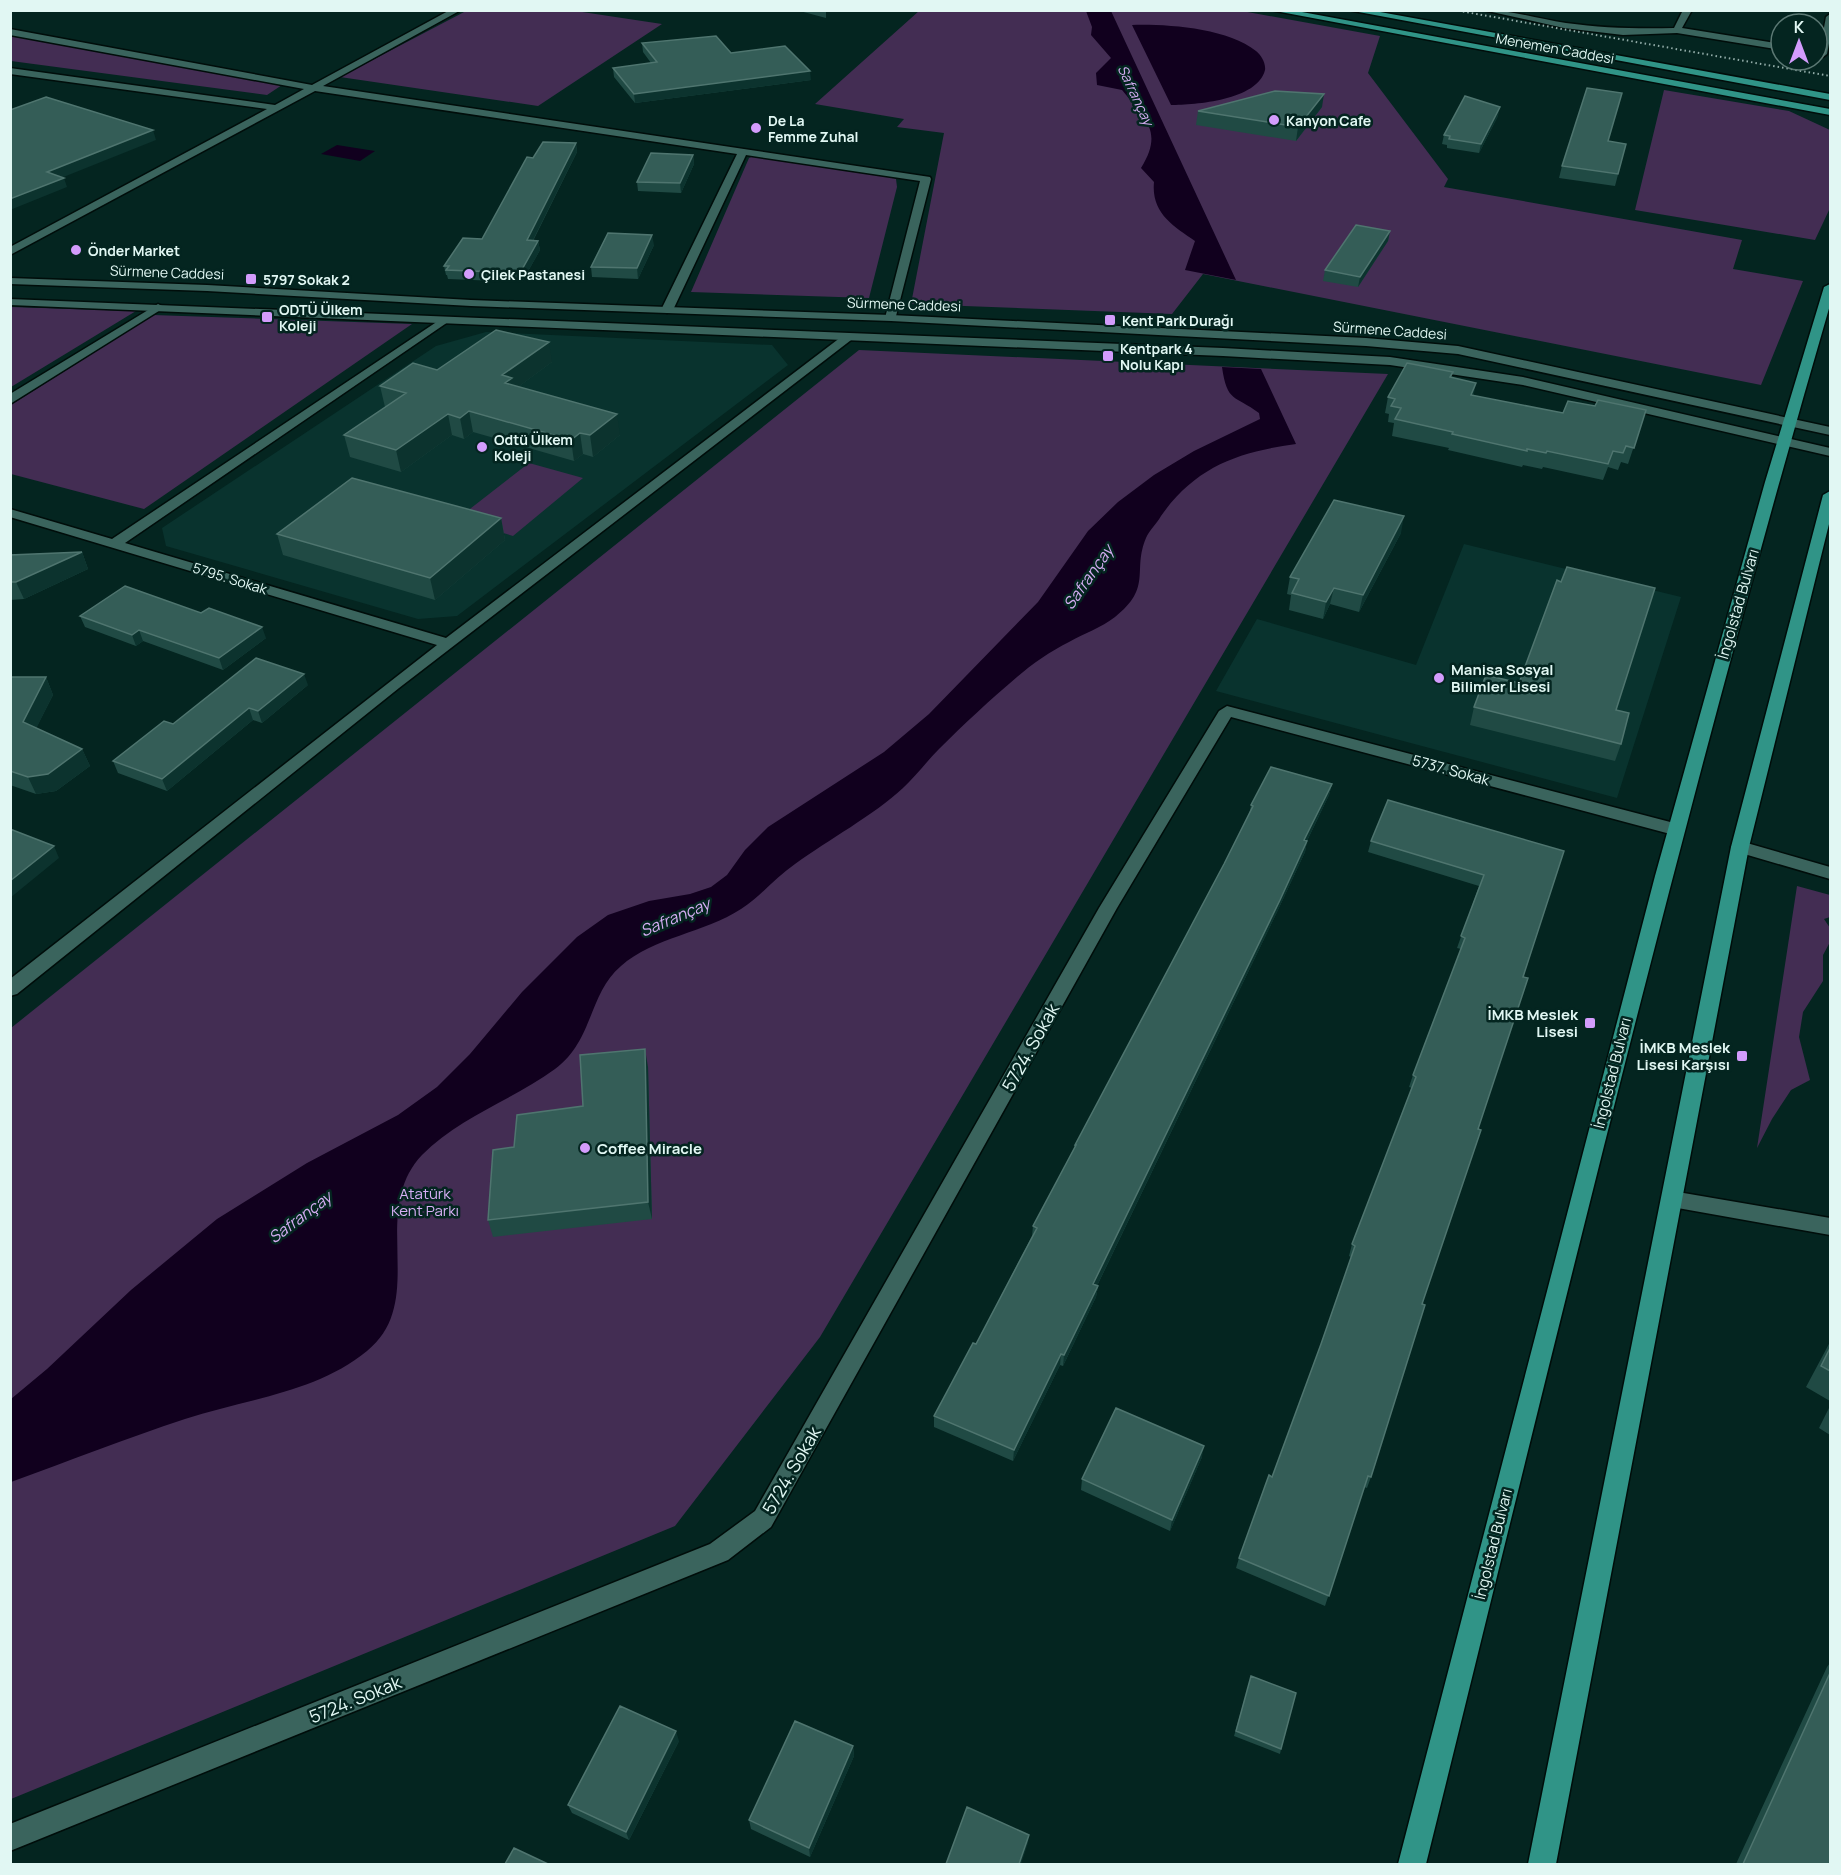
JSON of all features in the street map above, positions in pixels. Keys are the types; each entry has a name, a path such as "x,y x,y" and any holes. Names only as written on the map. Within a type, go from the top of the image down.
{"main road":[{"name":"Menemen Caddesi","path":"1274,10 1830,112"},
{"name":"Menemen Caddesi","path":"1352,10 1830,97"},
{"name":"İngolstad Bulvarı","path":"1412,1864 1674,829 1786,432 1830,287"},
{"path":"1542,1864 1740,847 1830,495"}],"street":[{"path":"10,252 458,10"},
{"path":"1487,10 1564,25 1623,32 1677,30 1769,45"},
{"path":"1677,30 1688,10"},
{"path":"10,32 315,88 926,179 891,318"},
{"path":"10,71 278,108"},
{"path":"667,310 743,151"},
{"name":"Sürmene Caddesi","path":"10,281 207,288 471,303 891,318 1222,334 1458,350 1786,432"},
{"path":"10,302 1223,352 1390,361 1523,381 1786,432 1830,431"},
{"path":"115,543 471,303"},
{"path":"10,400 158,308"},
{"path":"843,316 843,337"},
{"path":"1222,334 1223,352"},
{"path":"10,989 843,337"},
{"path":"1786,432 1830,452"},
{"name":"5795. Sokak","path":"10,513 449,644"},
{"name":"5737. Sokak","path":"1227,711 1674,829"},
{"name":"5724. Sokak","path":"10,1838 719,1552 763,1519 1108,908 1227,711"},
{"path":"1740,847 1830,873"},
{"path":"1672,1199 1830,1227"}],"shaded area":[{"name":"Odtü Ülkem Koleji","path":"486,332 772,345 788,365 457,616 418,619 166,546 162,528 436,346"},
{"name":"Manisa Sosyal Bilimler Lisesi","path":"1464,544 1681,597 1617,798 1216,691 1257,619 1416,665"}],"green space":[{"path":"569,10 662,24 538,106 340,77 466,11"},
{"path":"919,11 1242,11 1380,36 1368,73 1448,179 1444,187 1742,240 1733,269 1803,281 1761,385 1203,274 1172,314 911,304 944,133 897,127 904,119 815,104"},
{"path":"11,34 282,85 267,95 11,61"},
{"path":"1664,90 1789,111 1830,130 1830,208 1815,240 1635,210"},
{"path":"758,154 884,174 896,179 897,187 869,298 691,292 749,158"},
{"path":"11,307 136,311 11,387"},
{"path":"153,315 412,324 144,509 11,474 11,405"},
{"name":"Atatürk Kent Parkı","path":"859,350 1388,374 820,1337 675,1526 11,1799 11,1028"},
{"path":"529,463 583,478 513,536 457,519"},
{"path":"1797,886 1830,895 1830,917 1824,919 1830,928 1830,942 1823,955 1823,981 1803,1012 1799,1037 1810,1080 1791,1090 1757,1148"}],"water":[{"name":"Safrançay","path":"1086,11 1111,11 1236,280 1185,270 1195,241 1165,217 1156,202 1154,182 1141,168 1151,144 1149,126 1144,118 1122,90 1097,85 1096,73 1111,58 1091,35 1092,27"},
{"path":"1132,25 1162,25 1196,29 1229,37 1244,43 1258,53 1264,62 1265,70 1260,80 1239,94 1209,102 1171,105"},
{"path":"337,145 375,151 360,161 321,154"},
{"name":"Safrançay","path":"1222,367 1261,369 1296,444 1237,457 1204,473 1189,485 1147,535 1142,550 1138,588 1127,606 1115,617 1055,649 1029,667 968,721 891,798 795,864 741,909 711,924 648,948 621,966 602,990 577,1045 568,1057 539,1080 452,1130 422,1155 407,1178 399,1203 394,1307 385,1331 367,1351 347,1365 303,1386 185,1419 11,1482 11,1399 47,1369 131,1290 217,1219 307,1163 398,1115 437,1087 470,1054 522,992 577,937 608,915 649,901 690,894 711,887 727,875 745,850 768,827 884,752 929,714 1038,602 1088,531 1118,502 1154,475 1194,451 1260,419 1259,413 1230,393"}],"building":[{"path":"716,36 731,53 785,46 810,71 634,94 613,68 657,62 642,43"},
{"path":"1587,88 1622,93 1608,141 1626,144 1618,174 1562,166"},
{"path":"1275,91 1324,94 1298,127 1198,111"},
{"path":"1465,96 1500,107 1481,144 1449,139 1450,136 1444,135"},
{"path":"46,97 153,130 47,172 64,178 10,199 10,110"},
{"path":"543,142 576,143 527,240 538,241 520,273 446,270 449,266 444,266 463,238 482,239 527,157 533,158"},
{"path":"651,153 693,155 680,183 637,182"},
{"path":"1356,225 1390,231 1360,277 1325,270"},
{"path":"608,233 652,235 637,268 591,267"},
{"path":"496,330 549,342 502,375 512,378 505,383 617,414 590,435 580,433 571,440 469,411 460,418 448,414 396,450 344,435 406,393 380,386 413,363 437,370"},
{"path":"1407,363 1453,372 1450,377 1476,383 1471,395 1563,413 1568,401 1595,406 1598,400 1646,410 1634,448 1626,446 1623,453 1613,451 1608,464 1547,451 1546,453 1527,449 1527,451 1395,419 1401,408 1391,406 1395,399 1388,397"},
{"path":"352,478 501,518 430,578 277,534"},
{"path":"1334,500 1404,516 1363,595 1334,588 1326,602 1292,593 1299,579 1290,577"},
{"path":"82,552 16,582 10,582 10,555"},
{"path":"1567,567 1655,588 1616,710 1629,713 1621,744 1474,707 1486,675 1519,683 1557,580 1561,582"},
{"path":"125,586 201,613 209,608 262,627 219,658 139,630 132,635 80,616"},
{"path":"256,658 304,674 258,711 249,708 162,779 113,761 164,721 173,724"},
{"path":"10,677 46,677 23,722 82,749 48,774 28,777 10,771"},
{"path":"1271,767 1332,784 1304,840 1307,841 1280,900 1093,1284 1098,1286 1064,1355 1061,1354 1014,1450 934,1416 973,1343 976,1344 1037,1228 1033,1226 1224,864"},
{"path":"1388,800 1564,851 1523,977 1528,978 1478,1129 1481,1130 1422,1304 1425,1305 1371,1477 1368,1476 1329,1596 1239,1558 1269,1475 1272,1477 1321,1344 1355,1246 1352,1244 1416,1077 1413,1075 1465,938 1461,936 1484,875 1371,841"},
{"path":"10,829 54,846 10,881"},
{"name":"Coffee Miracle","path":"645,1049 648,1202 488,1220 493,1150 514,1147 517,1115 583,1106 580,1055"},
{"path":"1830,1348 1830,1371 1821,1366"},
{"path":"1116,1408 1204,1446 1172,1520 1082,1479"},
{"path":"1830,1673 1830,1864 1743,1864"},
{"path":"1251,1676 1296,1693 1281,1749 1236,1731"},
{"path":"620,1706 676,1731 626,1832 568,1805"},
{"path":"795,1721 853,1746 809,1848 749,1820"},
{"path":"967,1807 1029,1835 1019,1864 946,1864"},
{"path":"514,1848 548,1864 505,1864"}],"railway":[{"path":"1454,10 1830,76"}],"place":[{"name":"Kanyon Cafe","path":"1274,120"},
{"name":"De La Femme Zuhal","path":"756,128"},
{"name":"Önder Market","path":"76,250"},
{"name":"Çilek Pastanesi","path":"469,274"},
{"name":"5797 Sokak 2","path":"251,279"},
{"name":"ODTÜ Ülkem Koleji","path":"267,317"},
{"name":"Kent Park Durağı","path":"1110,320"},
{"name":"Kentpark 4 Nolu Kapı","path":"1108,356"},
{"name":"Odtü Ülkem Koleji","path":"482,447"},
{"name":"Manisa Sosyal Bilimler Lisesi","path":"1439,678"},
{"name":"İMKB Meslek Lisesi","path":"1590,1023"},
{"name":"İMKB Meslek Lisesi Karşısı","path":"1742,1056"},
{"name":"Coffee Miracle","path":"585,1148"}]}
